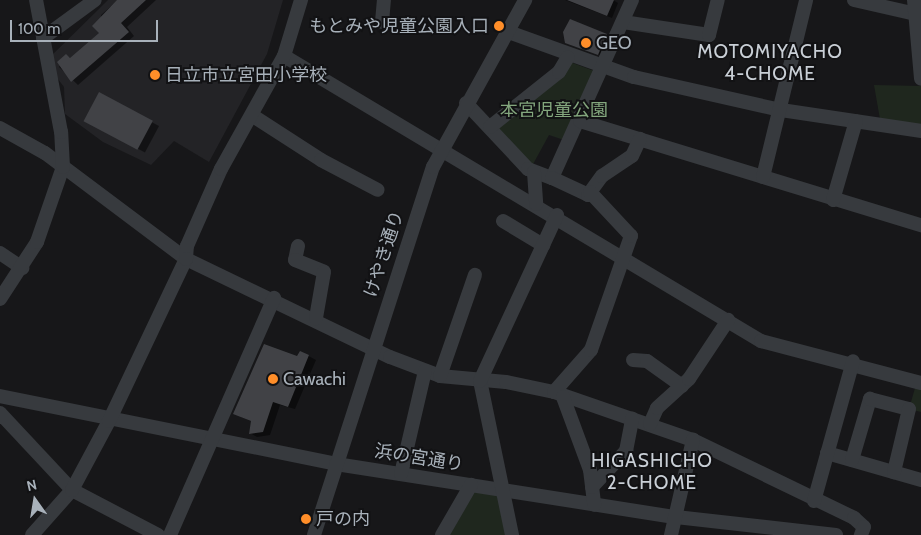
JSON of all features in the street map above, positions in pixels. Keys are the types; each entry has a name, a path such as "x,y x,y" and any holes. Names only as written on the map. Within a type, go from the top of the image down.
{"street":[{"path":"0,299 22,268 49,215 62,167 36,0"},
{"path":"43,38 94,0"},
{"path":"32,535 72,490 109,420 186,259 221,169 253,116 284,56 301,0"},
{"path":"382,22 384,0"},
{"name":"けやき通り","path":"314,535 373,347 441,150 525,0"},
{"path":"552,178 580,121 632,0"},
{"path":"624,22 709,35 718,0"},
{"path":"763,177 781,110 806,0"},
{"path":"854,0 916,14"},
{"path":"914,0 921,78"},
{"path":"506,31 602,70 781,110 921,131"},
{"path":"284,56 441,150 557,215 761,341 830,360 853,362 921,382"},
{"path":"490,127 559,72 568,57"},
{"path":"466,103 534,172 552,178 588,196 602,176 632,156 640,139"},
{"path":"253,116 321,160 378,190"},
{"path":"580,121 833,200 921,225"},
{"path":"833,200 856,121"},
{"path":"0,128 62,167 186,259 274,298 425,371 440,376 559,395 650,424 673,436 694,440 814,501 854,518 864,527 861,535"},
{"path":"534,172 536,204"},
{"path":"559,395 591,350 631,236 590,192"},
{"path":"512,535 505,491 480,381 557,215"},
{"path":"503,221 543,245"},
{"path":"298,246 295,260 324,272 316,318"},
{"path":"0,253 22,268"},
{"path":"440,376 475,275"},
{"path":"170,535 274,298"},
{"path":"650,424 657,408 682,386 728,320"},
{"path":"633,360 647,361 682,386"},
{"path":"814,501 853,362"},
{"path":"400,474 425,371"},
{"path":"559,395 592,487 594,505"},
{"name":"浜の宮通り","path":"0,396 212,441 336,464 756,530 836,535"},
{"path":"852,460 870,399 909,408 894,472"},
{"path":"0,413 72,490 158,535"},
{"path":"592,487 626,451 632,419"},
{"path":"671,535 694,440"},
{"path":"827,453 921,480"},
{"path":"442,535 471,485"}],"shaded area":[{"name":"日立市立宮田小学校","path":"108,0 283,0 267,54 209,162 174,141 151,165 103,142 65,114 64,87 45,62"}],"green space":[{"name":"本宮児童公園","path":"570,62 597,72 567,141 549,135 532,166 494,129"},
{"path":"874,85 921,86 921,131 881,125"},
{"path":"917,381 921,383 921,412 909,409"},
{"path":"473,490 505,491 512,535 444,535"}],"building":[{"path":"117,0 146,0 121,23 129,32 71,82 57,62 66,54 70,58 99,33 92,26"},
{"path":"567,0 614,0 607,16"},
{"name":"GEO","path":"570,19 607,34 598,55 565,43 563,32"},
{"path":"99,92 153,121 137,150 84,121"},
{"name":"Cawachi","path":"264,344 297,356 300,351 309,355 288,407 273,402 263,432 249,434 251,421 233,414"}],"place":[{"name":"もとみや児童公園入口","path":"499,26"},
{"name":"GEO","path":"586,43"},
{"name":"日立市立宮田小学校","path":"155,75"},
{"name":"Cawachi","path":"273,379"},
{"name":"戸の内","path":"306,519"}],"district":[{"name":"MOTOMIYACHO 4-CHOME","path":"770,63"},
{"name":"HIGASHICHO 2-CHOME","path":"652,472"}]}
